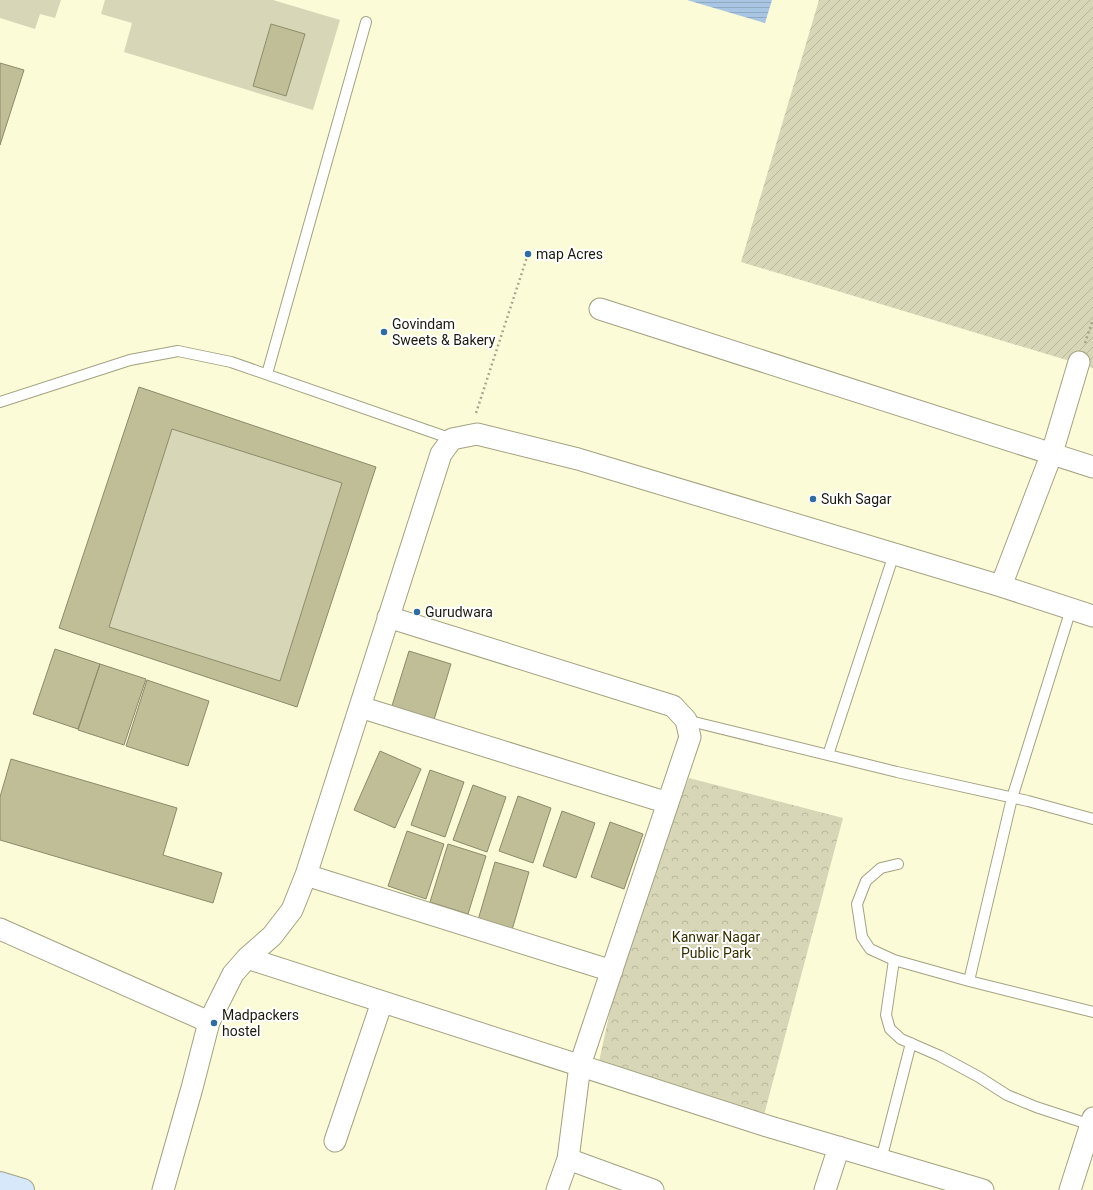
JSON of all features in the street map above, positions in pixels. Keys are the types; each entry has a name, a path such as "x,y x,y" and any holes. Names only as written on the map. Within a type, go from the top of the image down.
{"main road":[{"path":"0,1183 23,1190"}],"street":[{"path":"600,309 1093,467"},
{"path":"1001,586 1052,453 1079,362"},
{"path":"163,1190 209,1022 233,974 247,958 272,936 292,910 306,875 441,454 460,437 477,434 578,459 1001,586 1093,616"},
{"path":"388,617 673,706 686,720 690,737 580,1065 568,1159 557,1190"},
{"path":"360,707 668,803"},
{"path":"306,875 612,971"},
{"path":"0,929 209,1022"},
{"path":"247,958 839,1147 984,1190"},
{"path":"334,1141 382,1002"},
{"path":"1070,1190 1092,1121"},
{"path":"825,1190 839,1147"},
{"path":"568,1159 652,1190"}],"lane":[{"path":"267,374 366,22"},
{"path":"0,402 130,360 178,351 231,362 460,437"},
{"path":"828,755 894,554"},
{"path":"969,981 1012,798 1072,609"},
{"path":"686,720 1012,798 1093,819"},
{"path":"898,864 881,868 866,880 857,904 862,937 870,949 894,960 969,981 1093,1012"},
{"path":"894,960 886,1015 890,1029 901,1039 979,1077 1007,1095 1036,1107 1092,1121"},
{"path":"882,1160 911,1043"}],"path":[{"path":"460,437 528,254"}],"green space":[{"path":"0,0 61,0 55,18 40,14 35,29 0,18"},
{"path":"105,0 273,0 340,20 313,110 124,52 132,23 101,14","holes":["271,24 305,34 286,96 253,86"]},
{"path":"819,0 1093,0 1093,368 741,262"},
{"path":"172,429 342,483 280,681 109,627"},
{"name":"Kanwar Nagar Public Park","path":"689,778 843,818 764,1115 597,1071 630,918"}],"water":[{"path":"687,0 772,0 765,23"}],"building":[{"path":"271,24 305,34 286,96 253,86"},
{"path":"0,63 24,70 0,145"},
{"path":"139,387 376,467 297,707 59,628","holes":["172,429 342,483 280,681 109,627"]},
{"path":"55,649 100,664 78,729 33,714"},
{"path":"409,651 451,664 433,723 391,709"},
{"path":"100,664 146,679 124,745 78,730"},
{"path":"147,680 209,701 188,766 126,746"},
{"path":"380,751 421,769 395,828 354,810"},
{"path":"11,759 177,808 163,855 222,873 213,903 0,840 0,797"},
{"path":"430,770 464,782 445,837 411,825"},
{"path":"473,785 506,797 487,852 453,840"},
{"path":"518,796 551,808 533,863 499,851"},
{"path":"562,811 595,823 576,878 543,866"},
{"path":"610,822 643,834 624,889 591,877"},
{"path":"407,831 444,844 426,899 388,886"},
{"path":"448,844 486,856 468,914 430,902"},
{"path":"495,862 529,872 512,930 478,920"}],"place":[{"name":"map Acres","path":"528,254"},
{"name":"Govindam Sweets & Bakery","path":"384,332"},
{"name":"Sukh Sagar","path":"813,499"},
{"name":"Gurudwara","path":"417,612"},
{"name":"Madpackers hostel","path":"214,1023"}]}
